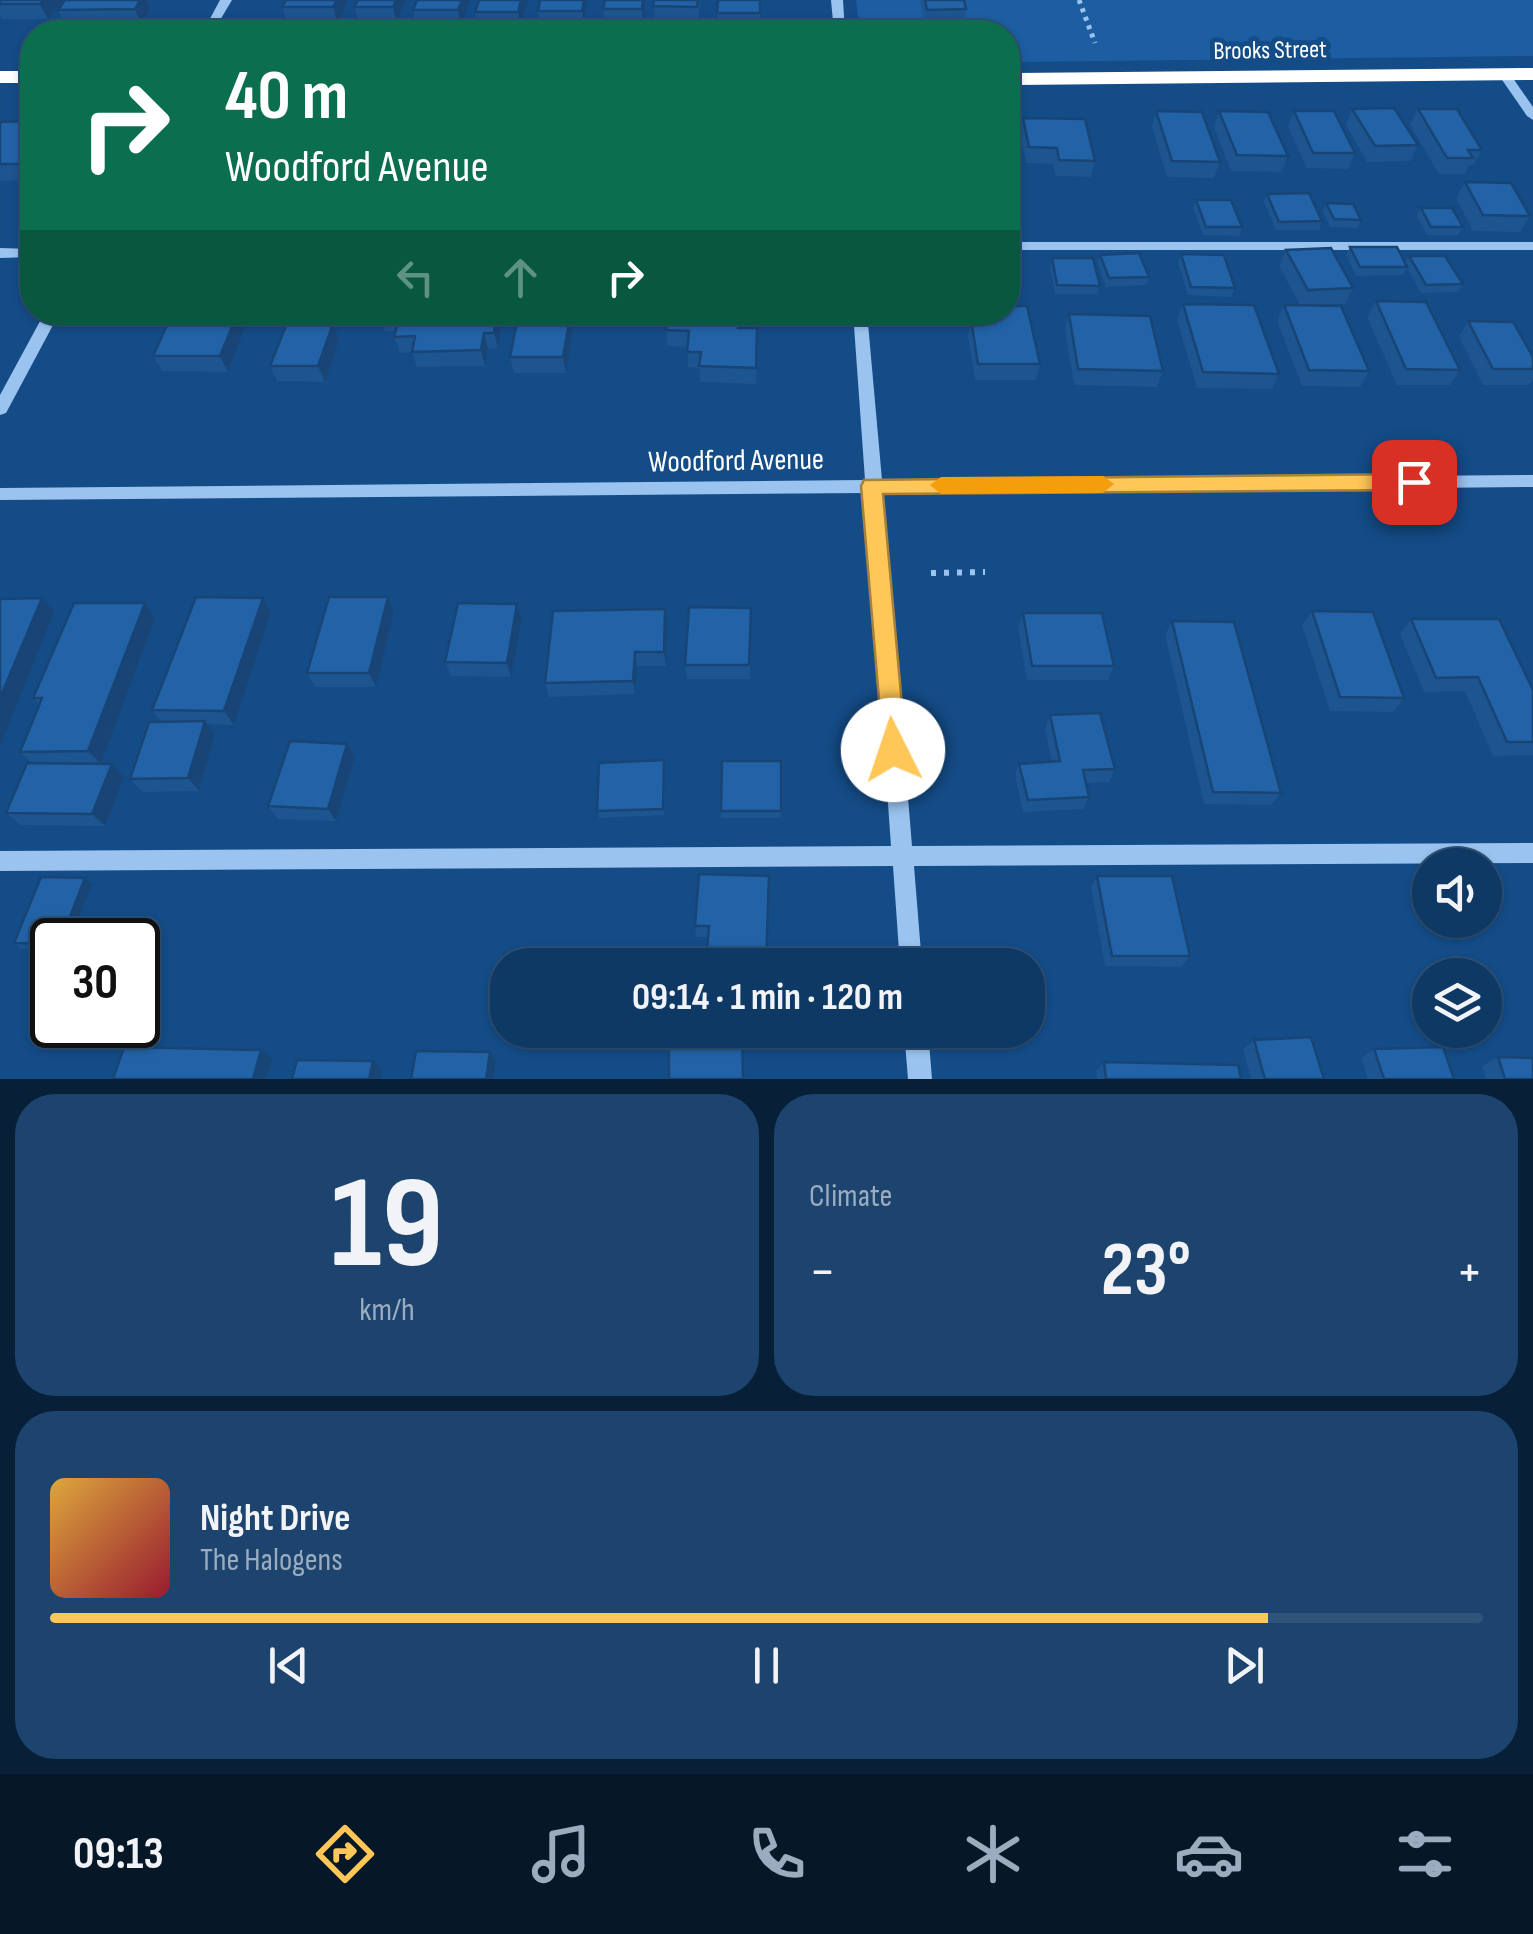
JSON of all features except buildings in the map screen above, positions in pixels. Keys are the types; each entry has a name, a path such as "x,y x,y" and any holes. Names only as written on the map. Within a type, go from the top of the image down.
{"highway":[{"name":"Brooks Street","path":"1020,78 1533,74"}],"street":[{"path":"1504,74 1533,116"},
{"path":"1020,246 1533,246"},
{"path":"0,409 47,325"},
{"path":"861,325 910,948"},
{"name":"Woodford Avenue","path":"0,494 1533,481"},
{"path":"0,861 1533,854"},
{"path":"917,1048 920,1079"}],"path":[{"path":"1079,0 1095,44"},
{"path":"931,573 985,572"}],"shaded area":[{"path":"856,0 1533,0 1533,56 1020,62 1020,20 858,20"}],"slow traffic":[{"path":"941,485 1103,484"}],"route":[{"path":"893,750 872,486 1414,482"}]}
